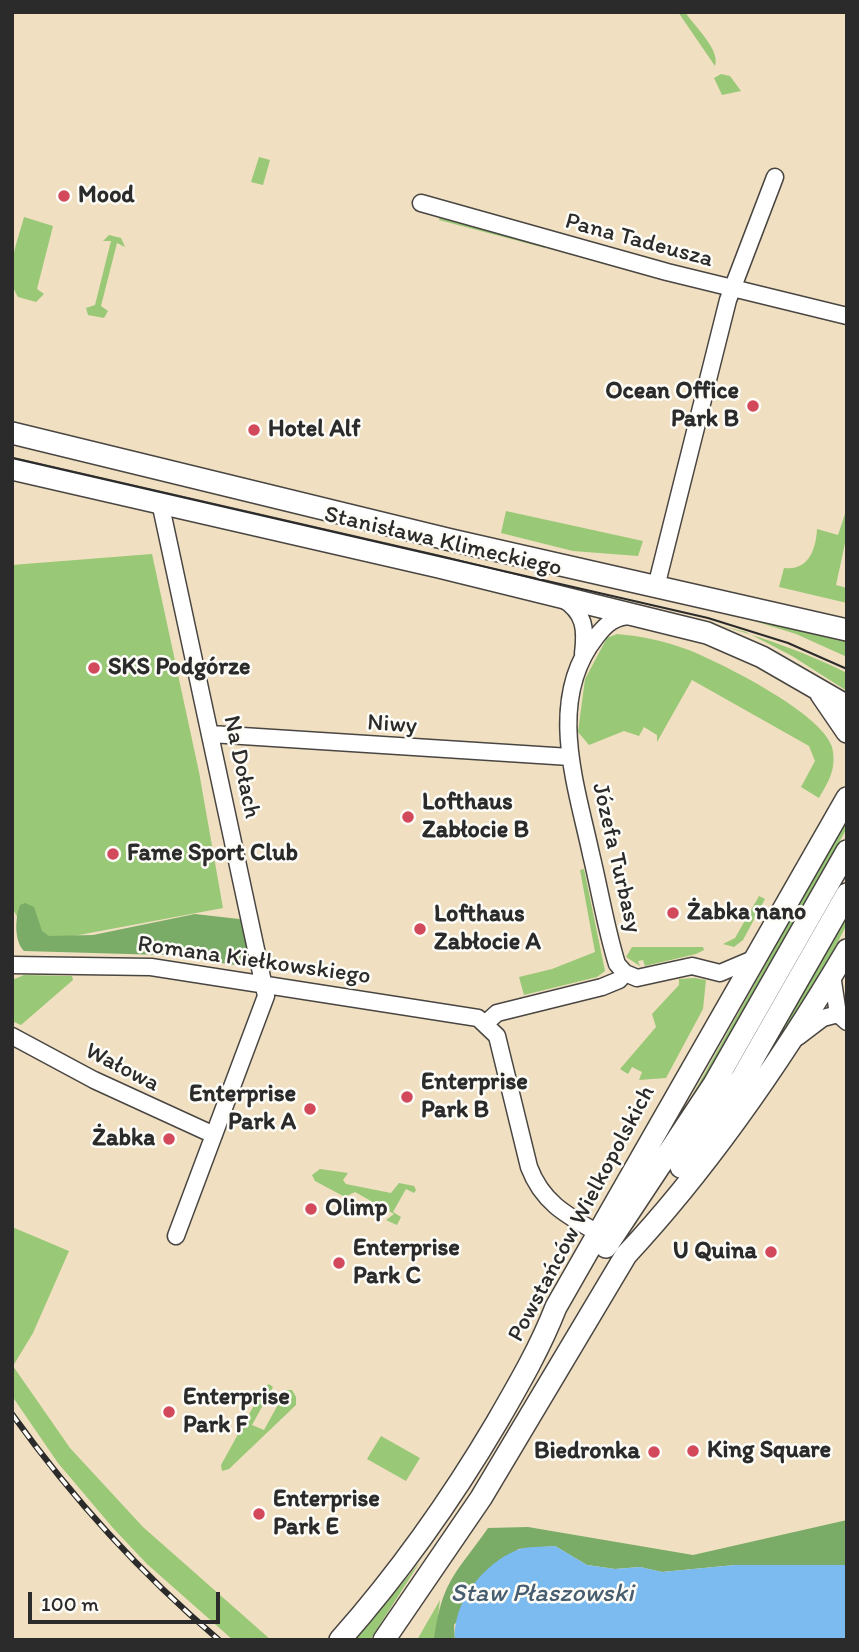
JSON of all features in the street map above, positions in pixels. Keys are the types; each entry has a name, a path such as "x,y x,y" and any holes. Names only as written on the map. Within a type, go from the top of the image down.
{"main road":[{"name":"Stanisława Klimeckiego","path":"12,433 847,630"},
{"name":"Stanisława Klimeckiego","path":"12,469 707,633 762,657 847,706"},
{"path":"818,689 847,732"},
{"name":"Powstańców Wielkopolskich","path":"340,1640 407,1560 439,1516 541,1346 556,1307 847,798"},
{"path":"541,1346 734,1050 847,851"},
{"path":"384,1640 481,1498 647,1218 751,1063 847,894"},
{"path":"626,1255 656,1222 746,1107 847,950"}],"street":[{"path":"656,587 732,289 775,177"},
{"name":"Pana Tadeusza","path":"422,203 732,289 847,316"},
{"name":"Na Dołach","path":"160,502 266,1000 176,1236"},
{"name":"Józefa Turbasy","path":"559,597 571,604 583,621 583,654 569,704 570,757 611,942 617,964 625,973"},
{"name":"Józefa Turbasy","path":"583,654 611,621 638,616"},
{"name":"Niwy","path":"211,734 570,757"},
{"path":"598,1233 557,1209 537,1187 529,1167 497,1036 486,1023 497,1013 602,986 619,980 625,973 646,977 692,966 720,973 753,959"},
{"name":"Romana Kiełkowskiego","path":"12,965 151,967 471,1016 486,1023"},
{"path":"720,973 731,999"},
{"path":"786,1048 815,1023 842,1018 832,975"},
{"name":"Wałowa","path":"12,1036 105,1086 214,1135"}],"green space":[{"path":"678,12 685,12 706,38 714,53 715,66"},
{"path":"721,74 730,76 741,91 722,95 714,78"},
{"path":"259,157 270,160 263,185 251,182"},
{"path":"440,215 542,244 545,248 439,220"},
{"path":"24,217 53,226 37,289 44,294 36,302 18,297 12,278 13,257"},
{"path":"109,235 121,238 125,247 117,243 101,306 108,311 104,318 88,315 86,308 95,305 111,241 103,241"},
{"path":"12,445 847,638 847,657 796,634 716,609"},
{"path":"847,508 847,534 836,585 847,588 847,603 779,587 784,568 799,566 809,558 817,529 838,535"},
{"path":"506,511 643,541 638,556 573,551 501,533"},
{"path":"152,554 199,772 223,908 31,944 12,907 12,565"},
{"path":"609,598 670,612 721,626"},
{"path":"617,634 661,641 702,656 768,690 810,719 824,734 832,747 833,755 831,774 819,798 801,787 815,761 809,746 692,680 657,742 657,735 644,727 639,736 624,731 589,745 578,732 585,679 607,638"},
{"path":"752,635 847,673 847,691 792,656"},
{"path":"847,819 847,828 726,1045 674,1128"},
{"path":"584,869 605,971 597,977 524,995 519,977 552,969 595,952 580,870"},
{"path":"759,896 765,899 743,940 734,947 723,944 735,938"},
{"path":"25,903 34,907 42,931 49,936 93,935 195,914 239,919 243,921 252,962 243,966 163,955 24,951 18,941 16,923 20,905"},
{"path":"847,918 847,924 814,989 759,1073 754,1072"},
{"path":"632,947 703,947 704,950 645,966 643,960 638,961 640,966 626,957"},
{"path":"24,975 72,976 73,980 21,1025 12,1021 12,980"},
{"path":"679,979 706,980 703,1009 666,1078 639,1080 642,1072 632,1067 628,1074 620,1069 656,1027 652,1014 679,985"},
{"path":"320,1169 348,1173 343,1180 346,1184 391,1193 399,1183 414,1186 416,1190 414,1193 406,1189 393,1212 401,1217 397,1225 386,1220 394,1214 355,1192 345,1197 315,1181 312,1175"},
{"path":"12,1227 69,1251 33,1333 13,1366 70,1448 143,1527 271,1640 233,1640 147,1564 58,1463 12,1396"},
{"path":"269,1384 273,1387 252,1425 264,1430 286,1390 292,1390 296,1405 229,1469 222,1471 221,1465 263,1389"},
{"path":"381,1436 420,1458 406,1481 367,1459"},
{"path":"847,1520 847,1565 735,1565 662,1572 640,1567 615,1569 587,1565 555,1546 518,1549 454,1625 455,1640 434,1640 446,1590 488,1528 528,1527 693,1555"},
{"path":"420,1562 370,1640 355,1640"},
{"path":"440,1600 435,1640 417,1640"}],"water":[{"name":"Staw Płaszowski","path":"555,1546 587,1565 615,1569 640,1567 662,1572 735,1565 847,1565 847,1640 455,1640 455,1626 464,1599 482,1575 504,1556 517,1550"}],"tram line":[{"path":"12,458 708,618 788,643 847,669"}],"railway":[{"path":"12,1414 108,1533 162,1588 219,1640"}],"place":[{"name":"Mood","path":"64,196"},
{"name":"Ocean Office Park B","path":"753,406"},
{"name":"Hotel Alf","path":"254,430"},
{"name":"SKS Podgórze","path":"94,668"},
{"name":"Lofthaus Zabłocie B","path":"408,817"},
{"name":"Fame Sport Club","path":"113,854"},
{"name":"Żabka nano","path":"673,913"},
{"name":"Lofthaus Zabłocie A","path":"420,929"},
{"name":"Enterprise Park B","path":"407,1097"},
{"name":"Enterprise Park A","path":"310,1109"},
{"name":"Żabka","path":"169,1139"},
{"name":"Olimp","path":"311,1209"},
{"name":"U Quina","path":"771,1252"},
{"name":"Enterprise Park C","path":"339,1263"},
{"name":"Enterprise Park F","path":"169,1412"},
{"name":"King Square","path":"693,1451"},
{"name":"Biedronka","path":"654,1452"},
{"name":"Enterprise Park E","path":"259,1514"}]}
